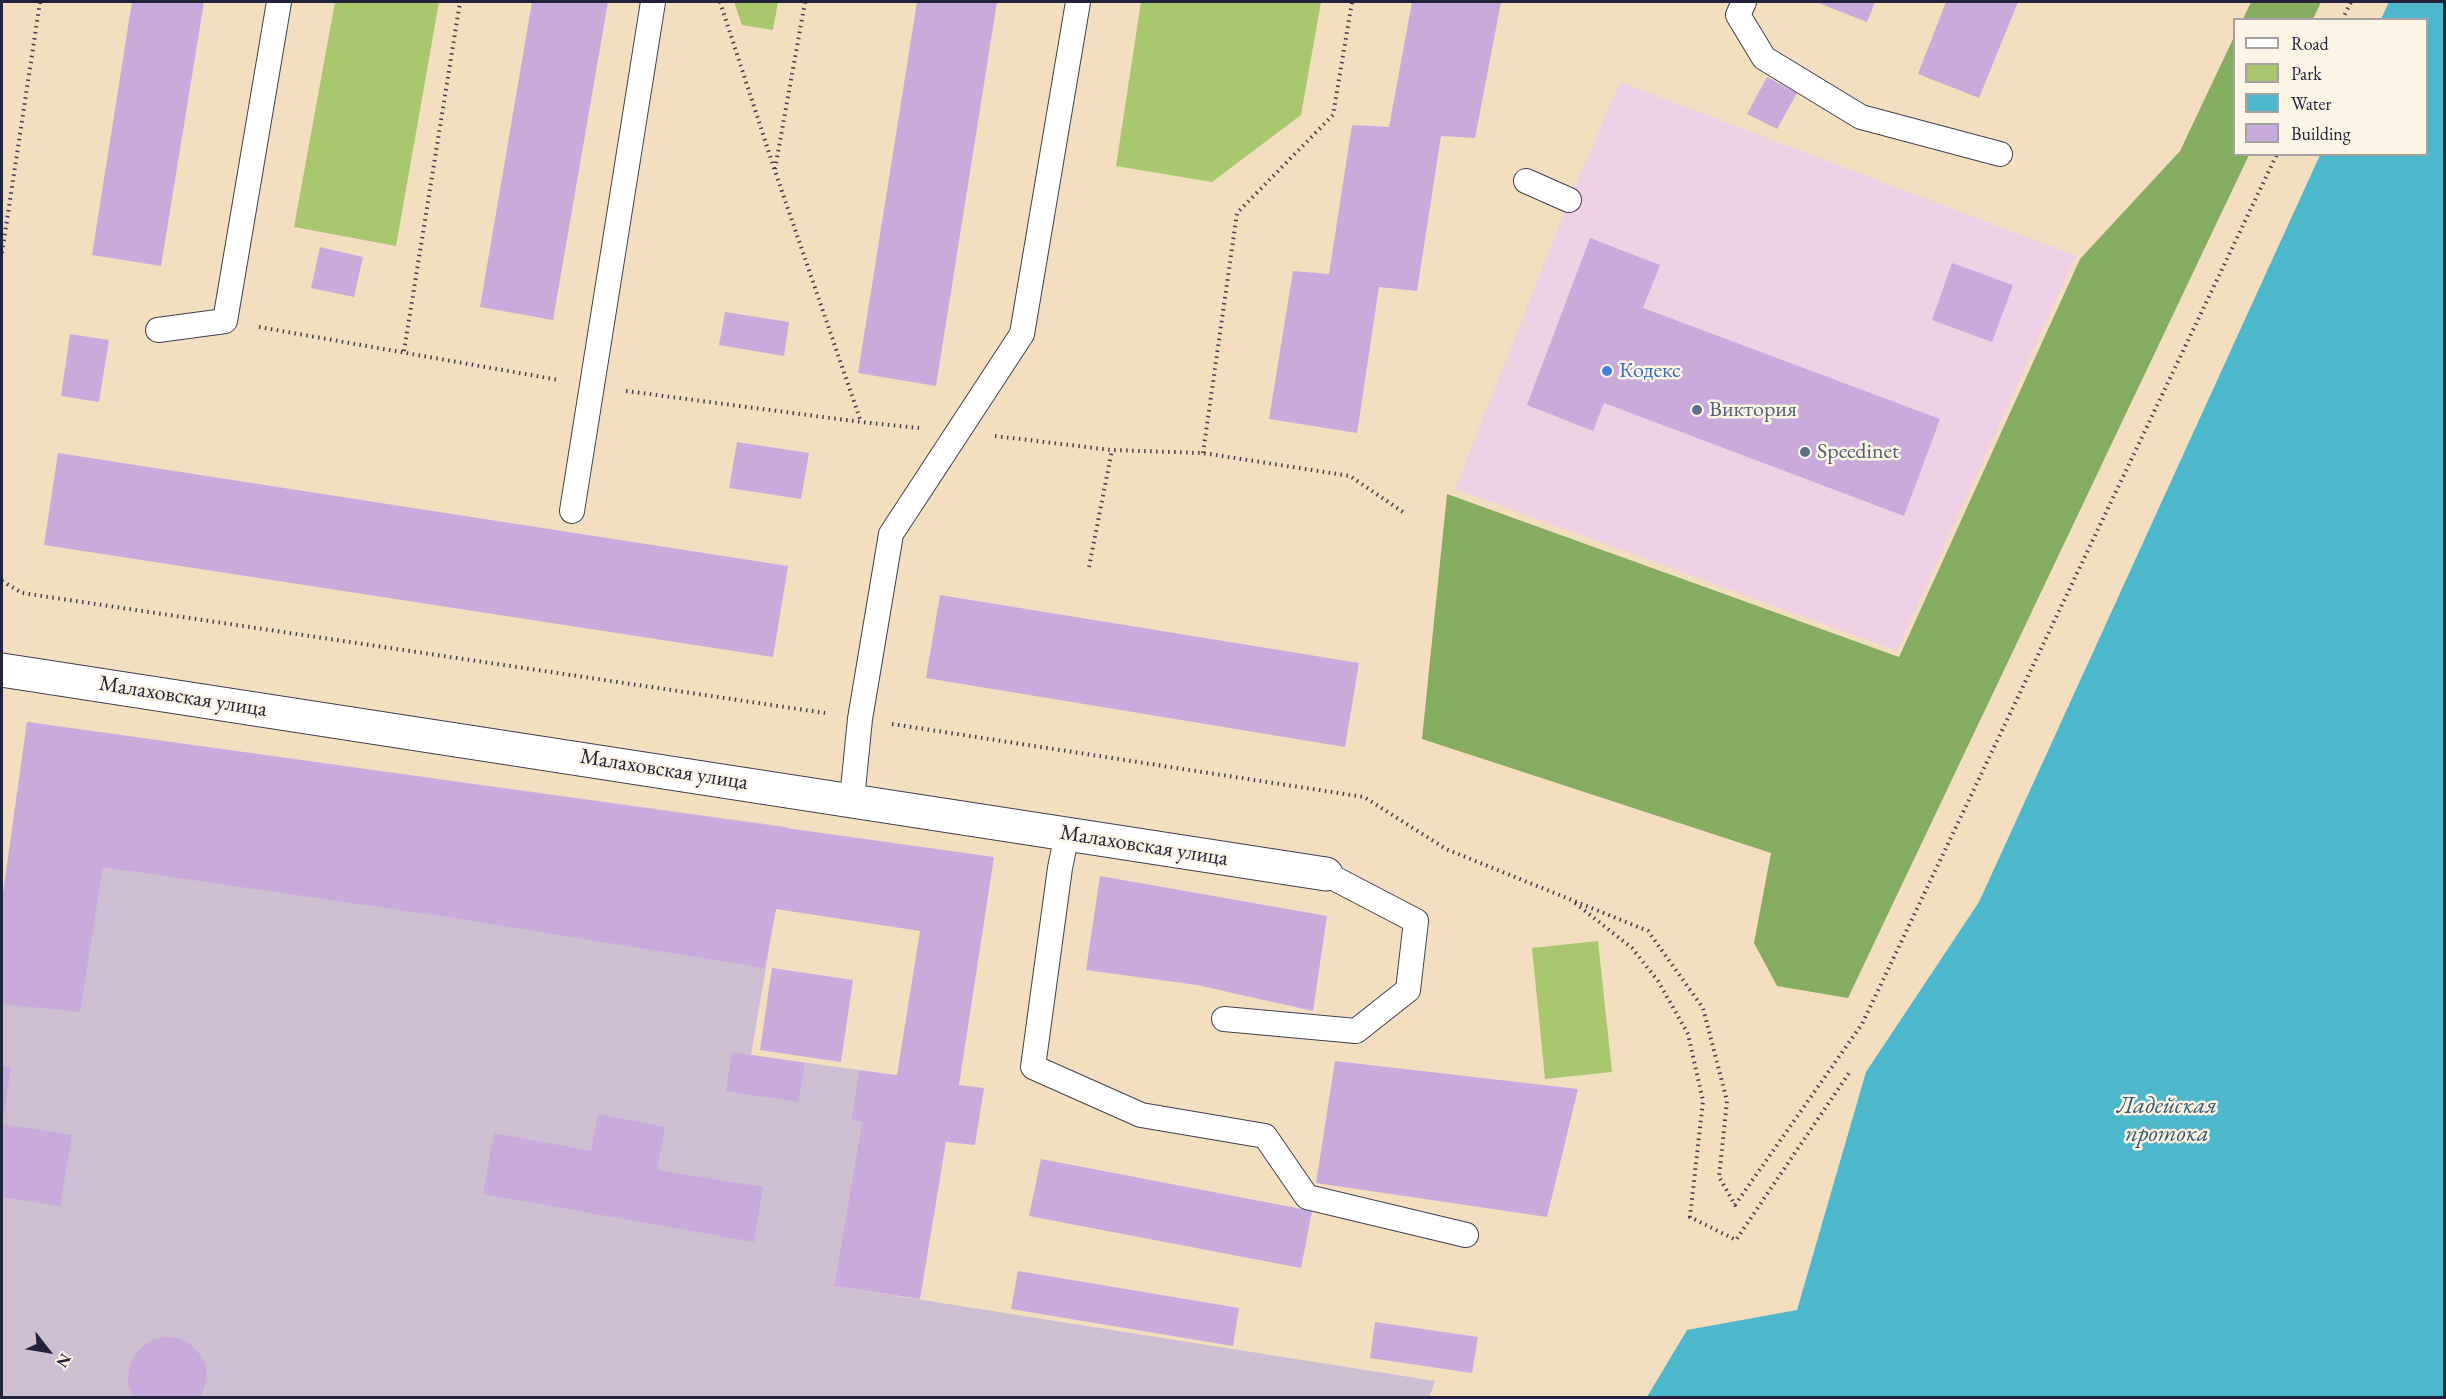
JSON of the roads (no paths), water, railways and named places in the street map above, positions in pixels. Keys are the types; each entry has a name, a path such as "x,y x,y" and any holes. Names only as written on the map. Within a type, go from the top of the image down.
{"street":[{"name":"Малаховская улица","path":"2,669 1326,874"}],"lane":[{"path":"158,330 225,321 279,2"},
{"path":"572,511 653,2"},
{"path":"852,799 860,718 891,534 1022,334 1078,2"},
{"path":"1744,2 1738,15 1764,58 1861,117 2000,154"},
{"path":"1527,181 1569,200"},
{"path":"1067,834 1060,868 1034,1067 1141,1115 1265,1137 1307,1197 1466,1234"},
{"path":"1224,1019 1356,1031 1408,990 1416,921 1326,874"}],"water":[{"name":"Ладейская протока","path":"2389,2 2444,2 2444,1397 1647,1397 1687,1330 1797,1310 1866,1072 1979,902 2320,156 2428,156 2428,18 2381,18"}],"place":[{"name":"Кодекс","path":"1607,371"},
{"name":"Виктория","path":"1697,410"},
{"name":"Speedinet","path":"1805,452"}]}
